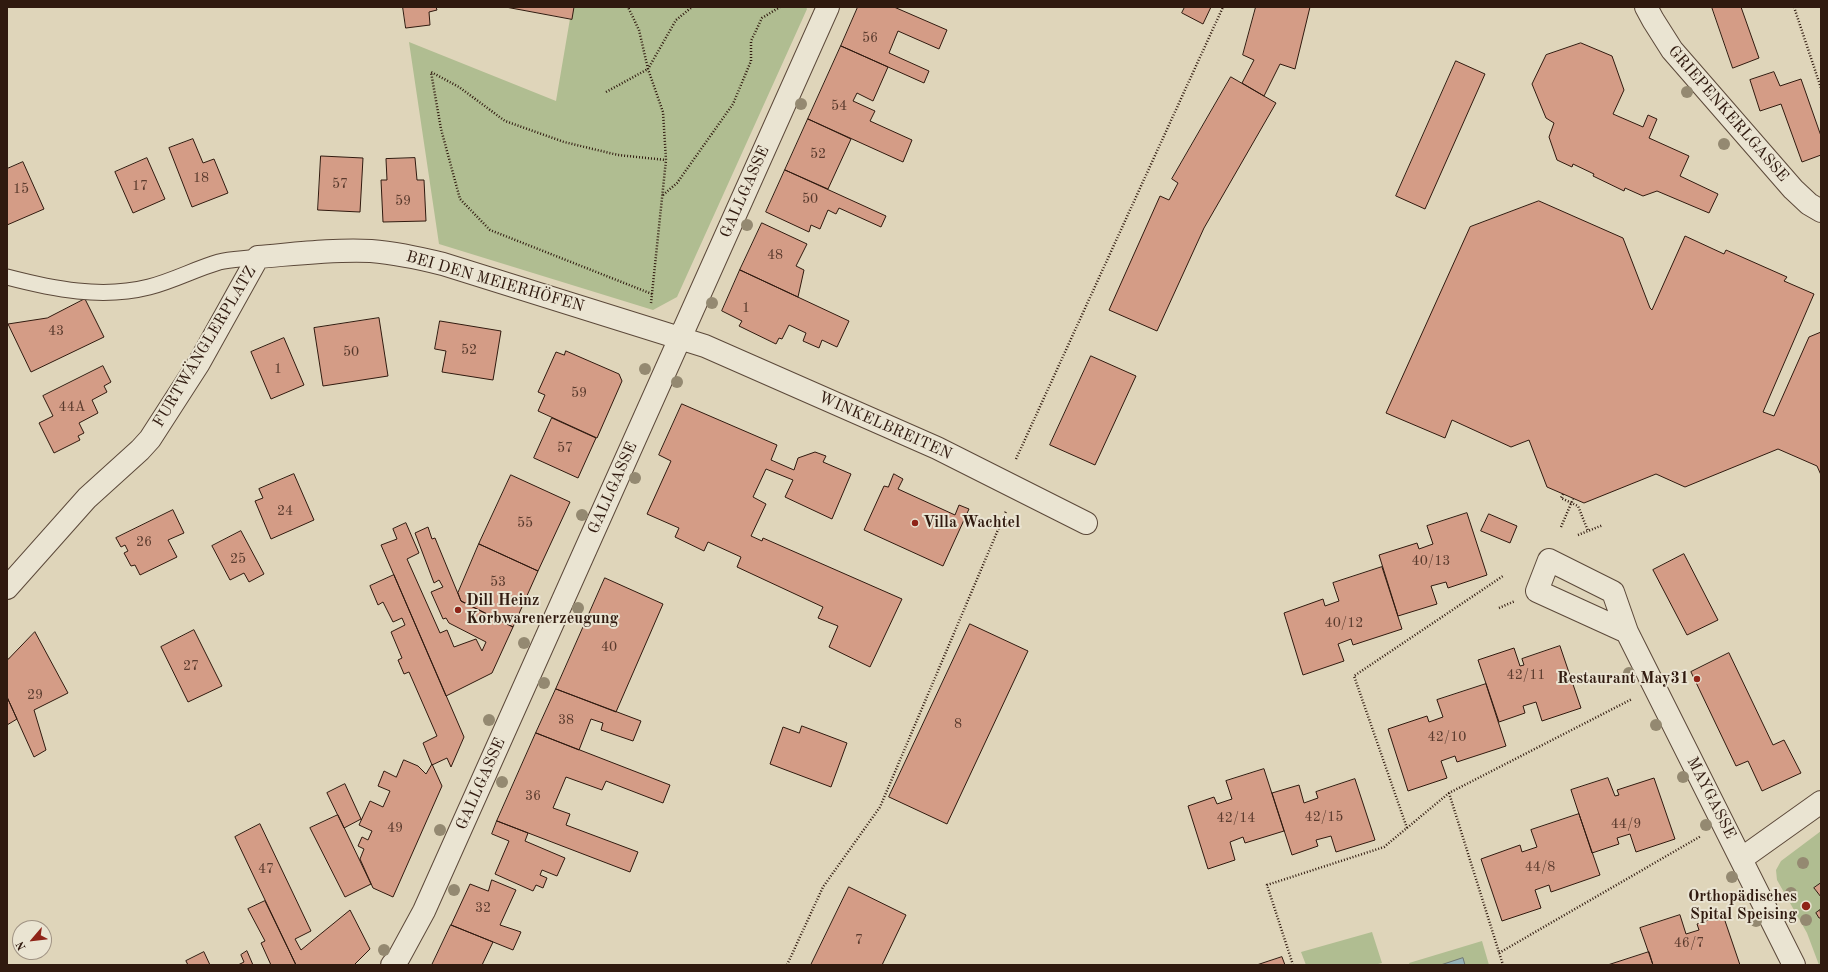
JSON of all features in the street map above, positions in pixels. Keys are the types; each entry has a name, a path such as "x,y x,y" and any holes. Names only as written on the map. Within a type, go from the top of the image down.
{"street":[{"name":"GALLGASSE","path":"392,965 399,957 424,911 828,7"},
{"name":"GRIEPENKERLGASSE","path":"1646,7 1672,50 1793,189 1809,204 1821,211"},
{"name":"BEI DEN MEIERHÖFEN","path":"258,257 306,252 371,251 413,257 443,264 680,338"},
{"name":"FURTWÄNGLERPLATZ","path":"7,588 87,498 150,439 199,363 258,257"},
{"name":"WINKELBREITEN","path":"680,338 705,346 937,448 1086,523"},
{"name":"MAYGASSE","path":"1627,632 1794,965"},
{"path":"1741,859 1821,802"}],"lane":[{"name":"FURTWÄNGLERPLATZ","path":"7,277 61,290 92,292 130,291 150,287 220,262 258,257"}],"path":[{"path":"628,7 639,30 648,69 663,112 666,160 652,294 647,327"},
{"path":"606,92 648,69 676,20 692,7"},
{"path":"662,196 677,183 732,104 751,61 751,41 762,18 780,7"},
{"path":"787,965 823,888 880,807 1010,485 1223,7"},
{"path":"1794,7 1821,88"},
{"path":"652,294 490,230 460,199 441,129 431,72 459,87 505,121 564,142 618,155 666,160"},
{"path":"1563,494 1561,498 1578,506 1588,531"},
{"path":"1561,527 1573,499"},
{"path":"1578,535 1603,525"},
{"path":"1407,828 1354,676 1503,576"},
{"path":"1293,965 1267,885 1384,847 1449,793 1634,697"},
{"path":"1449,793 1503,965"},
{"path":"1499,953 1704,834"}],"green space":[{"path":"572,7 806,7 807,9 677,297 653,310 439,244 409,42 556,101"},
{"name":"Orthopädisches Spital Speising","path":"1821,831 1821,883 1814,888 1821,897 1821,965 1819,965 1807,933 1777,880 1776,870 1781,861"},
{"path":"1372,932 1382,963 1374,965 1306,965 1301,952"},
{"path":"1482,941 1489,965 1410,965 1409,963"}],"water":[{"path":"1463,958 1465,965 1441,965"}],"building":[{"path":"403,7 436,7 437,10 429,12 430,25 406,28"},
{"path":"506,7 574,7 572,19"},
{"path":"858,7 894,7 947,30 939,49 898,31 889,53 929,71 924,83 841,46"},
{"path":"1185,7 1211,7 1203,24 1182,13"},
{"path":"1256,7 1310,7 1295,69 1280,64 1264,96 1242,83 1254,60 1243,55"},
{"path":"1712,7 1741,7 1759,58 1733,68"},
{"path":"1581,43 1612,56 1624,90 1613,114 1643,127 1648,115 1657,119 1649,138 1689,156 1680,176 1718,194 1709,213 1657,191 1643,196 1625,188 1624,191 1593,176 1594,174 1573,164 1572,167 1557,160 1549,137 1554,123 1546,118 1532,84 1546,55"},
{"path":"841,46 888,67 873,101 857,93 853,101 875,111 870,121 912,140 903,162 808,119"},
{"path":"1456,61 1485,74 1425,209 1396,196"},
{"path":"1774,72 1780,86 1801,79 1821,136 1821,155 1802,162 1781,104 1760,111 1750,80"},
{"path":"1231,77 1276,103 1204,228 1157,331 1109,310 1160,196 1169,200 1178,183 1172,179"},
{"path":"808,119 851,139 828,189 785,170"},
{"path":"193,139 203,163 214,159 228,193 192,207 169,148"},
{"path":"321,156 363,158 360,212 318,210"},
{"path":"147,158 165,199 133,213 115,172"},
{"path":"415,158 417,180 424,180 426,221 383,222 381,180 387,180 386,159"},
{"path":"23,162 44,209 7,225 7,169"},
{"path":"785,170 886,216 881,227 839,208 836,214 828,210 820,229 811,225 809,232 766,212"},
{"path":"1539,201 1623,238 1652,310 1685,236 1724,254 1726,250 1787,277 1784,281 1814,294 1763,412 1774,416 1809,337 1821,332 1821,475 1817,466 1778,449 1685,487 1656,474 1584,503 1547,487 1529,440 1511,447 1452,420 1445,438 1386,413 1470,227"},
{"path":"762,223 807,244 796,266 804,270 798,297 740,270"},
{"path":"740,270 849,321 837,347 822,340 819,348 803,341 806,333 789,325 782,339 779,338 776,344 739,326 742,321 722,311"},
{"path":"85,299 104,337 31,372 8,324 47,318"},
{"path":"379,318 388,376 323,386 314,328"},
{"path":"440,321 501,331 493,380 442,372 446,351 435,349"},
{"path":"284,338 304,385 271,399 251,352"},
{"path":"566,351 619,374 622,381 597,438 538,411 545,395 538,392 556,352 564,355"},
{"path":"1091,356 1136,376 1095,465 1050,445"},
{"path":"103,366 111,382 104,386 107,392 92,400 98,413 79,423 84,433 78,436 80,440 54,453 39,423 53,416 43,396"},
{"path":"682,404 777,445 771,460 794,470 798,458 815,452 826,456 823,462 851,474 832,519 785,497 793,480 766,469 753,497 766,504 751,536 762,541 763,538 902,599 870,667 829,647 838,626 818,618 823,607 737,567 741,557 708,542 704,551 675,537 679,528 647,514 671,461 659,455"},
{"path":"552,418 596,438 578,478 534,458"},
{"path":"294,474 314,520 271,539 255,501 263,498 259,489"},
{"name":"Villa Wachtel","path":"894,474 903,479 898,489 955,515 959,505 969,509 943,566 864,530 884,486 888,487"},
{"path":"511,475 570,502 538,571 479,544"},
{"path":"173,510 184,533 168,540 177,557 140,575 135,565 131,566 124,553 128,551 125,545 121,547 116,538"},
{"path":"1467,513 1487,575 1448,588 1446,582 1431,586 1437,604 1398,616 1379,555 1417,543 1419,549 1433,544 1427,526"},
{"path":"1489,514 1517,526 1510,543 1481,531"},
{"name":"Dill Heinz Korbwarenerzeugung","path":"406,523 419,553 407,559 440,633 447,630 454,647 476,639 482,651 486,642 449,623 446,618 443,619 431,592 443,587 439,580 434,583 415,533 428,527 432,539 435,538 461,601 513,627 492,673 446,696 381,545 397,539 393,529"},
{"path":"241,531 264,574 249,582 244,573 230,580 212,546"},
{"path":"479,544 538,571 513,627 461,601 458,593"},
{"path":"1684,554 1718,620 1687,635 1653,570"},
{"path":"1382,567 1402,629 1353,645 1351,639 1338,644 1344,661 1303,675 1284,613 1323,599 1325,606 1339,601 1333,583"},
{"path":"394,575 464,737 451,767 447,758 432,765 423,743 437,736 409,672 404,674 398,660 402,658 391,632 405,625 402,618 393,622 383,602 378,605 370,586"},
{"path":"605,578 663,604 616,712 556,689"},
{"path":"970,624 1028,651 947,824 889,797"},
{"path":"194,630 222,686 188,702 161,647"},
{"path":"35,632 68,693 34,710 46,750 34,757 7,697 7,657 8,659"},
{"path":"1560,646 1581,708 1542,721 1536,702 1523,706 1525,713 1499,722 1478,660 1514,648 1520,666 1524,665 1522,659"},
{"path":"1729,653 1773,745 1784,740 1801,773 1762,791 1748,761 1736,766 1691,672"},
{"path":"1486,684 1506,746 1457,762 1455,756 1441,761 1447,778 1408,791 1388,729 1427,716 1429,722 1443,717 1437,700"},
{"path":"556,689 641,721 633,741 601,730 603,723 591,719 579,750 536,733"},
{"path":"7,697 17,719 7,725"},
{"path":"802,726 847,743 831,787 770,764 783,727 799,733"},
{"path":"536,733 670,785 663,803 606,781 602,790 566,777 553,808 570,814 566,825 638,852 630,872 497,821"},
{"path":"404,760 418,766 426,774 432,764 442,786 393,897 373,888 360,859 364,849 358,846 362,837 368,840 372,831 359,825 370,801 383,807 390,791 378,786 384,771 396,777"},
{"path":"1264,769 1284,831 1245,843 1243,837 1230,842 1235,860 1208,869 1188,806 1214,797 1217,804 1232,799 1226,781"},
{"path":"1608,778 1615,796 1619,795 1617,790 1654,778 1675,839 1636,852 1630,834 1617,838 1619,844 1592,853 1571,790"},
{"path":"1355,779 1375,840 1336,852 1331,836 1316,840 1318,846 1292,855 1272,793 1299,785 1304,803 1318,798 1316,792"},
{"path":"345,784 361,819 344,828 327,793"},
{"path":"1579,814 1600,875 1551,892 1549,885 1535,890 1541,908 1502,921 1481,859 1520,845 1522,852 1537,847 1531,830"},
{"path":"338,815 371,884 345,897 310,828"},
{"path":"497,821 528,833 525,841 565,858 557,876 542,870 540,875 547,878 543,888 536,885 533,891 495,874 509,841 492,834"},
{"path":"260,824 311,931 295,939 301,950 350,910 370,949 354,965 296,965 235,837"},
{"path":"492,880 516,890 500,925 521,932 513,950 451,925 470,884 488,891"},
{"path":"1821,883 1821,897 1814,888"},
{"path":"849,887 906,915 882,965 811,965"},
{"path":"265,901 296,965 271,965 261,943 265,941 248,909"},
{"path":"1820,910 1821,918 1819,918 1816,913"},
{"path":"1680,915 1686,934 1699,930 1697,924 1723,915 1740,965 1653,965 1640,928"},
{"path":"451,925 493,942 482,965 432,965"},
{"path":"247,951 253,965 238,965 244,962 241,955"},
{"path":"204,952 210,965 188,965 186,961"},
{"path":"1649,952 1653,965 1608,965"},
{"path":"1282,957 1285,965 1257,965"}],"place":[{"name":"Villa Wachtel","path":"915,523"},
{"name":"Dill Heinz Korbwarenerzeugung","path":"458,610"},
{"name":"Restaurant May31","path":"1697,679"},
{"name":"Orthopädisches Spital Speising","path":"1806,906"}]}
